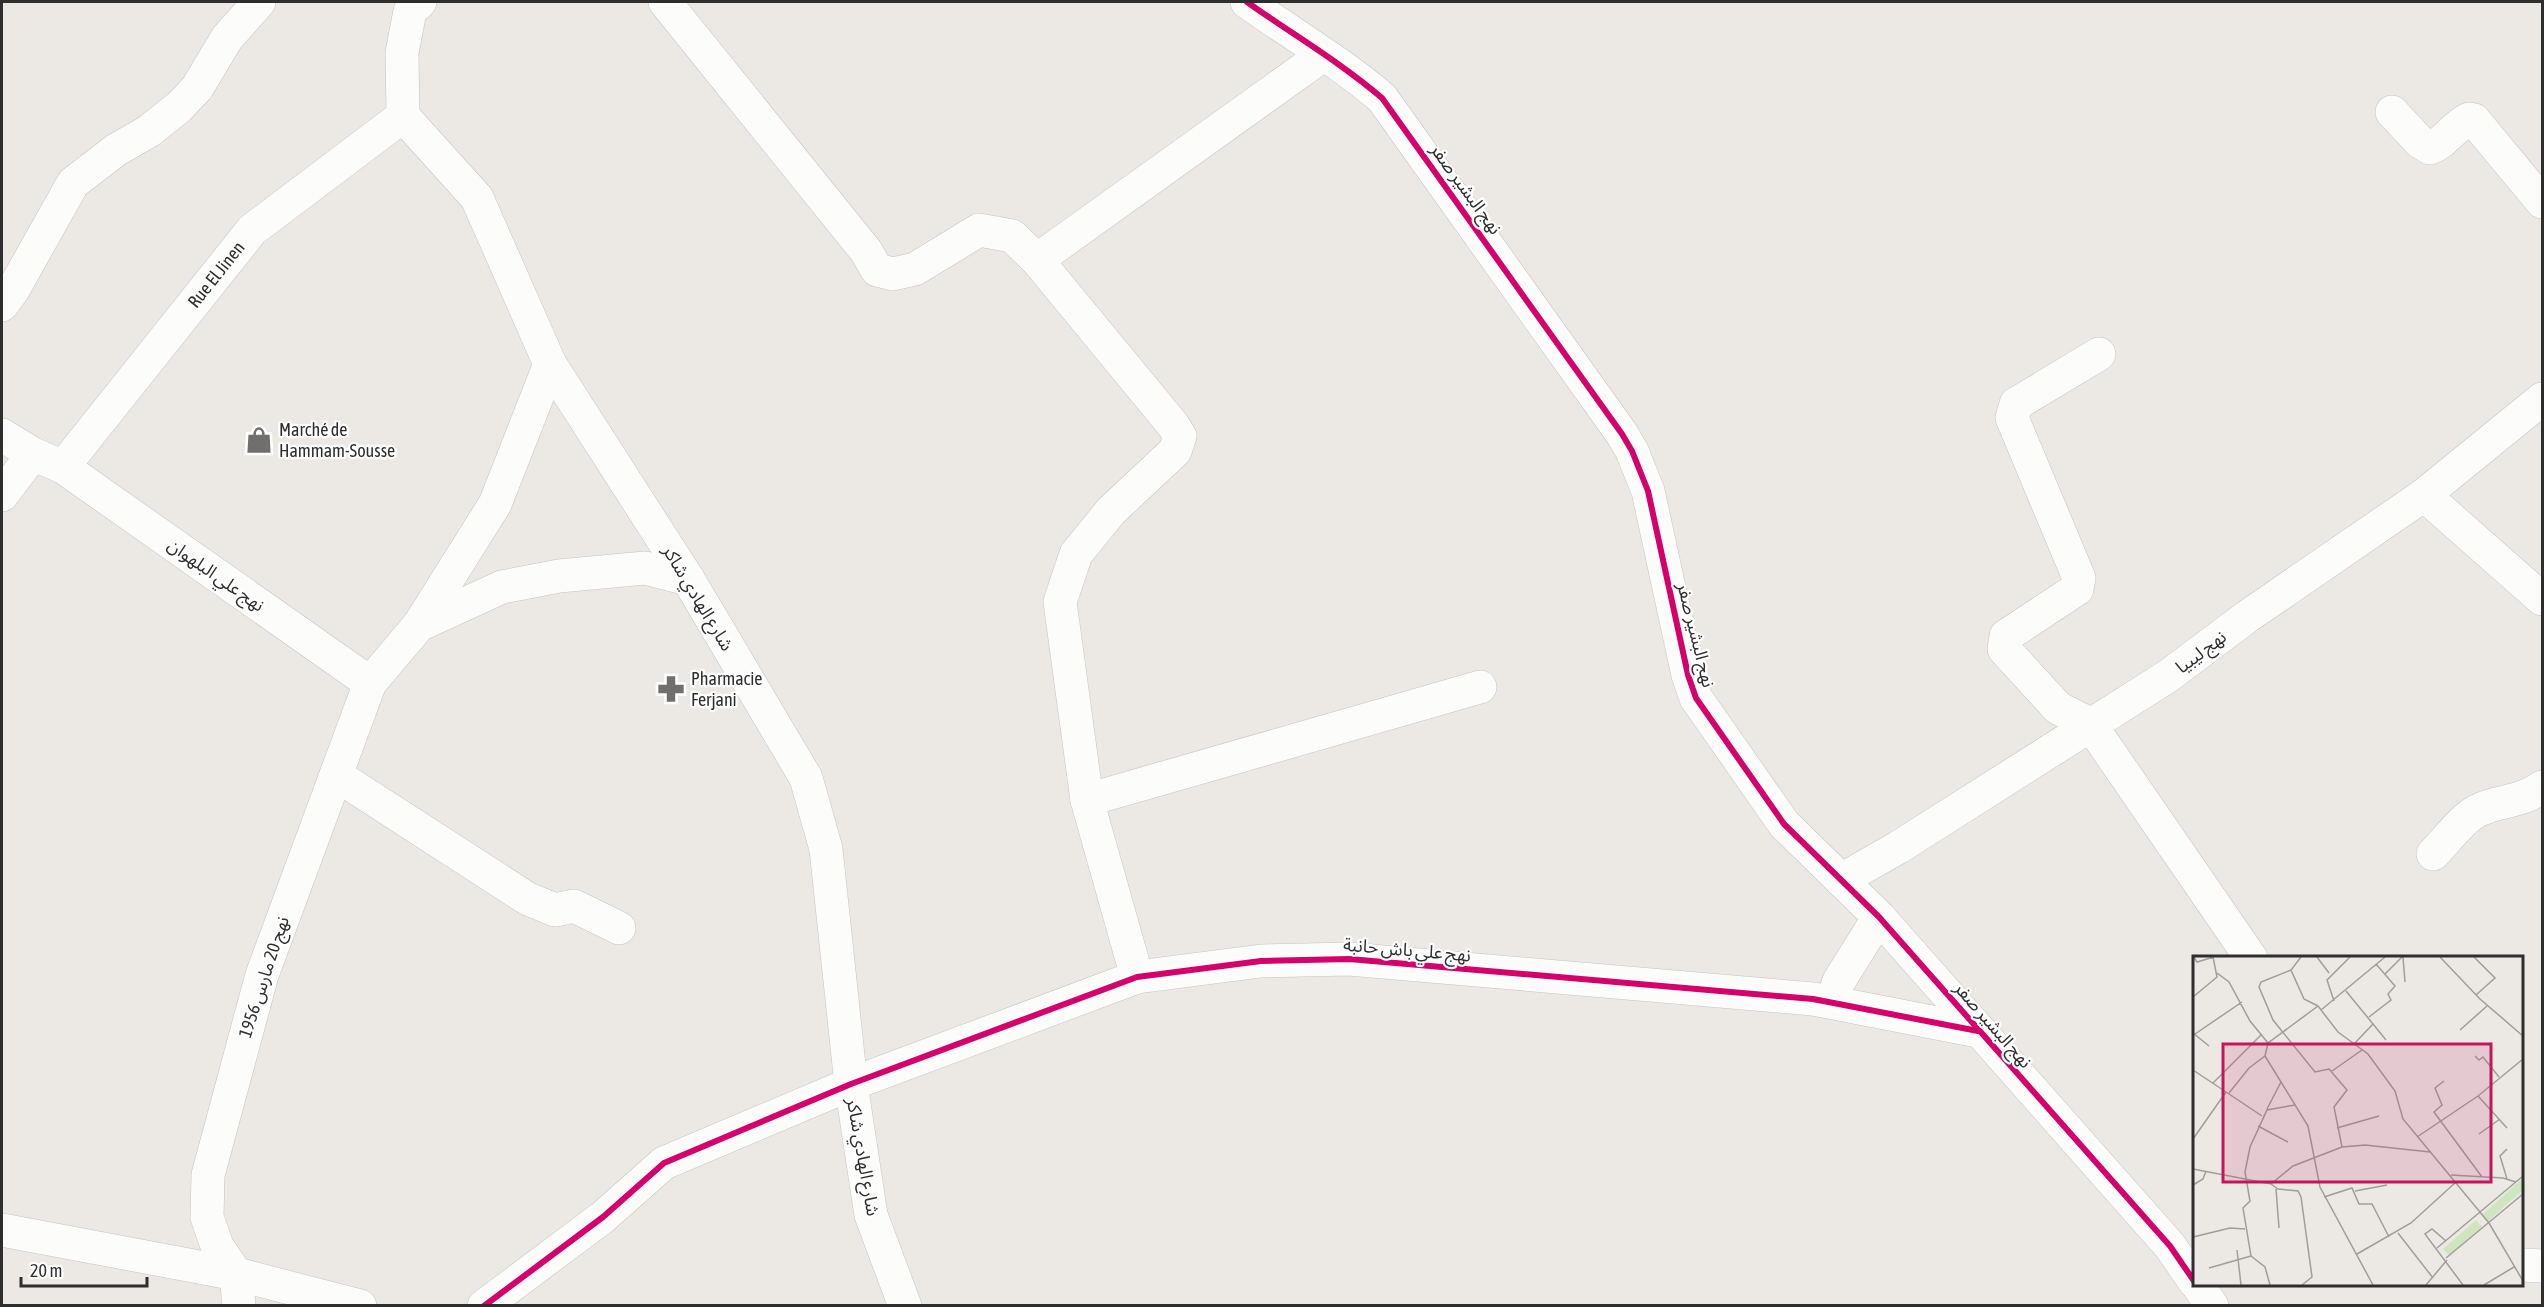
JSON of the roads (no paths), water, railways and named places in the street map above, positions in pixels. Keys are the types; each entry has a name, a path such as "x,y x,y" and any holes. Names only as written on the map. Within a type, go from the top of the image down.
{"street":[{"path":"2,305 13,290 73,183 116,150 149,131 179,107 198,88 227,38 259,2"},
{"path":"403,116 402,53 410,11 420,2"},
{"path":"665,2 866,251 877,270 893,274 915,269 979,230 1011,236 1037,260 1173,424 1180,436 1174,451 1111,512 1076,554 1060,602 1087,800 1137,977"},
{"name":"نهج البشير صفر","path":"1248,2 1323,55 1353,73 1382,98 1622,434 1632,451 1648,491 1686,666 1696,698 1784,824 1879,917 1978,1031 2182,1247 2193,1278"},
{"path":"1037,260 1323,55"},
{"path":"2392,112 2420,142 2430,148 2436,146 2462,122 2469,118 2474,120 2542,202"},
{"name":"شارع الهادي شاكر","path":"403,116 477,198 550,364 688,579 806,778 826,849 851,1084 871,1215 905,1305"},
{"name":"Rue El Jinen","path":"63,467 252,231 403,116"},
{"path":"2099,354 2016,404 2012,418 2079,578 2078,589 2006,636 2004,649 2058,708 2090,724 2251,956"},
{"name":"نهج 20 مارس 1956","path":"236,1274 217,1246 207,1217 208,1175 262,975 370,683 419,625 495,504 550,364"},
{"name":"نهج ليبيا","path":"1841,880 1899,847 2168,676 2248,616 2424,495 2542,399"},
{"path":"2,435 33,454 2,495"},
{"name":"نهج علي البلهوان","path":"33,454 63,467 370,683"},
{"path":"2424,495 2542,599"},
{"path":"419,625 502,586 559,576 645,568 688,579"},
{"path":"1087,800 1480,687"},
{"path":"336,775 528,899 555,910 574,906 619,928"},
{"path":"2433,854 2474,813 2494,804 2521,799 2542,787"},
{"path":"1831,1002 1839,981 1879,917"},
{"name":"نهج علي باش حانبة","path":"484,1305 603,1216 664,1163 851,1084 1137,977 1261,961 1349,958 1783,996 1831,1002 1978,1031"},
{"path":"2,1230 236,1274 360,1305"},
{"path":"2523,1265 2542,1266"},
{"path":"236,1274 239,1305"},
{"path":"2198,1286 2212,1305"}],"place":[{"name":"Marché de Hammam-Sousse","path":"259,440"},
{"name":"Pharmacie Ferjani","path":"671,689"}]}
